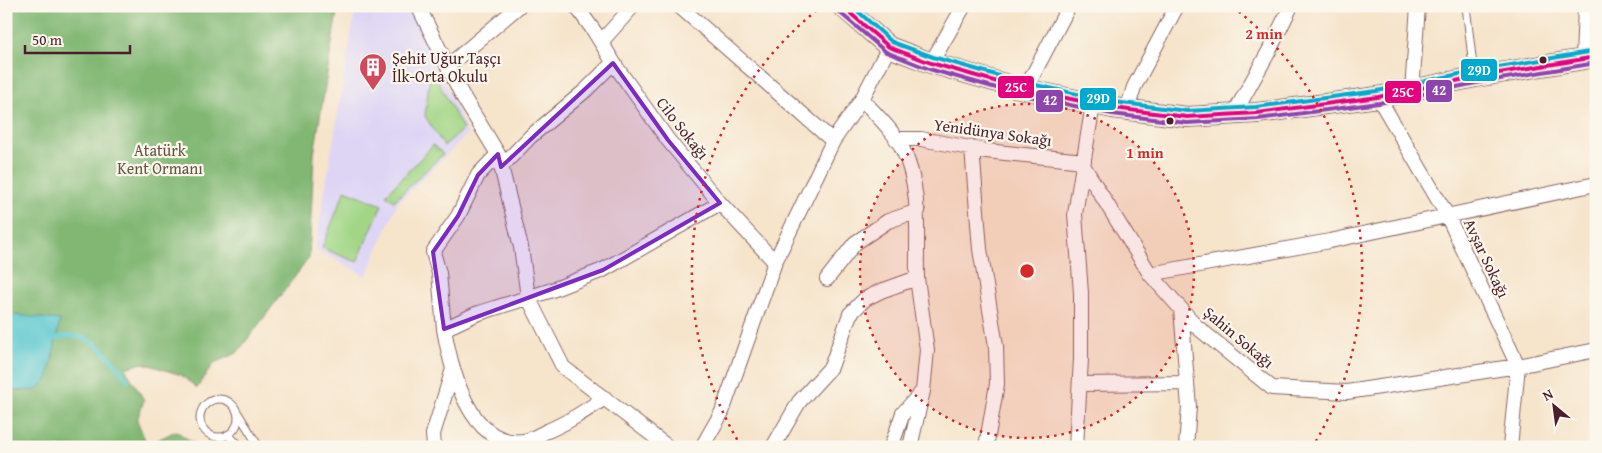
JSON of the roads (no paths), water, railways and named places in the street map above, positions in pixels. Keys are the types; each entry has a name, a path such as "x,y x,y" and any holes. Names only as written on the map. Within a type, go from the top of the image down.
{"main road":[{"path":"849,9 889,47 931,63 1026,90 1092,104 1186,117 1234,114 1378,98 1475,77 1589,58"}],"street":[{"path":"418,6 462,95 499,160 521,247 528,297 563,367 668,447"},
{"path":"448,66 519,6"},
{"name":"Cilo Sokağı","path":"576,6 613,63 668,140 720,203 774,262"},
{"path":"601,42 634,6"},
{"path":"679,6 833,141"},
{"path":"931,63 964,6"},
{"path":"1026,90 1069,6"},
{"path":"1127,110 1134,87 1177,6"},
{"path":"1234,114 1269,51 1291,6"},
{"path":"1412,91 1418,6"},
{"path":"1586,6 1589,58"},
{"path":"702,447 722,412 774,262 833,141 862,99 889,47"},
{"path":"605,398 572,420 526,441 506,441 493,435 480,425 456,382 444,329 439,273 434,252 458,216 478,175 531,136 586,90 613,63"},
{"name":"Avşar Sokağı","path":"1378,98 1447,214 1518,366"},
{"path":"862,99 896,139 903,150 914,180 918,211 917,278 927,350 923,390 910,447"},
{"path":"1076,447 1080,384 1081,292 1075,214 1092,104"},
{"name":"Yenidünya Sokağı","path":"896,139 921,139 1084,164"},
{"path":"972,148 980,249 996,346 997,384 986,447"},
{"name":"Şahin Sokağı","path":"1084,164 1150,274 1197,327 1272,388 1347,392 1518,366 1596,350"},
{"path":"1150,274 1330,241 1447,214 1596,184"},
{"path":"444,329 476,314 575,282 603,270 720,203"},
{"path":"827,279 855,243 888,221 918,211"},
{"path":"773,447 799,402 831,367 850,314 865,299 917,278"},
{"path":"1181,309 1189,407 1186,447"},
{"path":"1510,447 1518,366"},
{"path":"434,447 433,434 453,369"},
{"path":"1080,384 1187,383"},
{"path":"891,447 903,413 923,390"}],"lane":[{"path":"1466,6 1475,77"},
{"path":"235,408 238,420 236,427 227,435 215,437 205,431 200,420 200,414 206,403 212,400 225,400 235,408 259,447"},
{"path":"227,435 242,447"}],"water":[{"path":"6,314 60,320 48,379 36,390 6,391"}],"waterway":[{"path":"51,341 75,336 96,344 128,380"}],"place":[{"name":"Şehit Uğur Taşçı İlk-Orta Okulu","path":"373,91"}],"park label":[{"name":"Atatürk Kent Ormanı","path":"160,159"}]}
